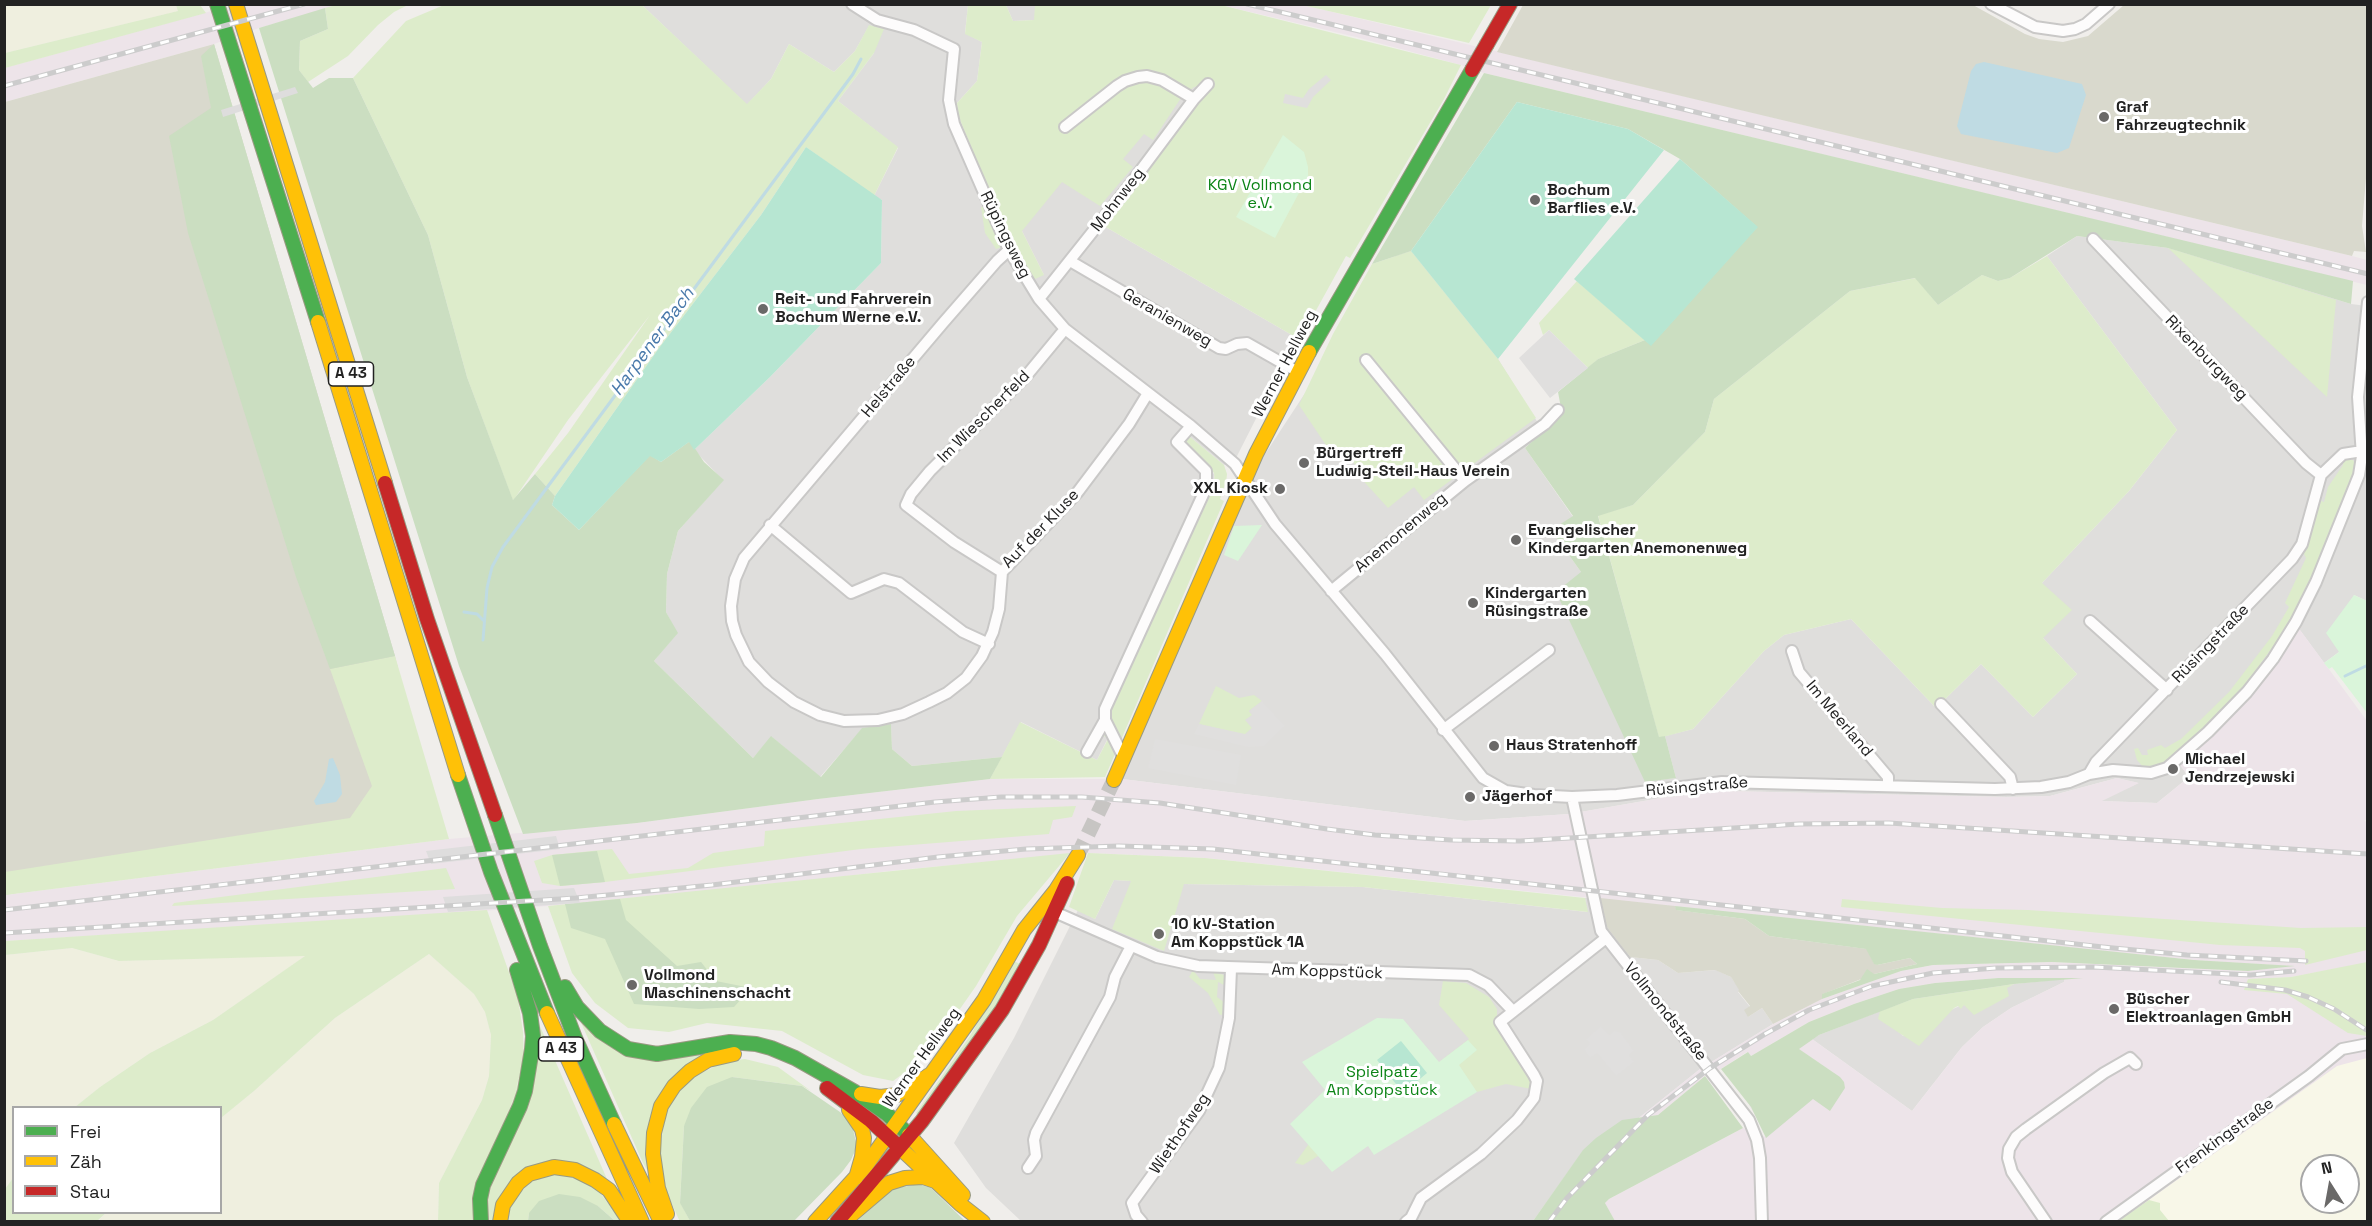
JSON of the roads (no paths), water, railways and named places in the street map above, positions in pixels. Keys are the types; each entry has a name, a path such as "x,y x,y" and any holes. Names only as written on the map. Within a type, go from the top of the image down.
{"main road":[{"name":"A 43","path":"217,4 284,212 444,734 491,872 555,1034 642,1221"},
{"name":"A 43","path":"236,4 427,619 540,946 575,1038 642,1186 661,1221"},
{"name":"Werner Hellweg","path":"1114,780 1244,477 1298,372 1510,4"},
{"path":"481,1221 480,1199 483,1185 520,1106 528,1076 533,1036 530,1013 498,913 491,872"},
{"path":"837,1221 922,1121 1002,1010 1034,955 1048,909"},
{"name":"Werner Hellweg","path":"815,1221 856,1178 984,1000 1024,930 1048,909"},
{"path":"540,946 551,957 577,1007 600,1031 628,1049 657,1054 730,1042 756,1044 795,1058 855,1092 909,1135 967,1200 980,1218"},
{"path":"671,1221 656,1178 653,1154 654,1133 665,1098 690,1071 708,1060 738,1053 759,1054 782,1062 828,1089 887,1136 960,1204 980,1218"},
{"path":"855,1092 872,1097 891,1096 910,1089 931,1074"},
{"path":"842,1100 862,1129 864,1138 856,1178"},
{"path":"500,1221 503,1205 518,1183 529,1174 554,1167 575,1170 595,1180 609,1190 630,1221"},
{"path":"844,1221 889,1183 905,1178 922,1177 935,1181"}],"street":[{"name":"Rüpingsweg","path":"852,4 877,20 914,30 954,49 950,100 954,124 1009,250 1039,299 1065,329 1191,426 1235,464 1244,477"},
{"path":"1991,4 2035,27 2063,31 2086,24 2109,4"},
{"path":"1065,127 1117,86 1138,77 1147,76 1162,80 1194,99"},
{"name":"Mohnweg","path":"1039,299 1208,84"},
{"name":"Rixenburgweg","path":"2093,239 2306,463 2321,475"},
{"name":"Helstraße","path":"1002,572 999,609 989,644 966,678 947,693 903,714 878,720 844,721 820,715 794,702 768,682 749,662 732,621 731,606 735,579 744,558 997,261 1009,250"},
{"name":"Geranienweg","path":"1070,261 1219,348 1226,349 1247,343 1298,372"},
{"path":"2089,774 2113,770 2151,773 2167,768 2208,732 2247,692 2273,658 2306,602 2359,475 2362,451 2358,397 2366,332 2367,302"},
{"name":"Im Wiescherfeld","path":"906,505 910,494 930,471 1027,375 1065,329"},
{"path":"1366,360 1465,481"},
{"name":"Auf der Kluse","path":"906,505 954,542 1002,572 1077,493 1129,424 1148,393"},
{"name":"Anemonenweg","path":"1331,591 1465,481 1545,424 1558,410"},
{"path":"1124,758 1105,720 1105,709 1206,488 1206,471 1177,442 1191,426"},
{"path":"2321,475 2343,454 2362,451"},
{"name":"Rüsingstraße","path":"1244,477 1275,524 1385,654 1483,778 1506,791 1572,797 1617,795 1722,782 2013,789 2049,786 2069,782 2089,774 2096,762 2292,559 2302,544 2321,475"},
{"path":"770,525 851,593 884,579 898,583 963,632 989,644"},
{"path":"2090,621 2167,690"},
{"path":"1443,730 1549,650"},
{"name":"Im Meerland","path":"1792,651 1799,672 1888,777 1888,785"},
{"path":"1941,704 2010,777 2013,789"},
{"path":"1087,752 1105,720"},
{"name":"Vollmondstraße","path":"1572,797 1598,921 1606,938 1749,1120 1757,1140 1760,1158 1762,1221"},
{"name":"Am Koppstück","path":"1048,909 1172,962 1231,969 1469,975 1488,985 1509,1014"},
{"path":"1406,1221 1421,1198 1481,1154 1517,1120 1534,1098 1537,1081 1500,1022 1606,938"},
{"path":"1028,1168 1036,1156 1034,1140 1036,1133 1110,997 1115,977 1131,946"},
{"name":"Wiethofweg","path":"1142,1221 1136,1215 1132,1203 1189,1126 1219,1068 1229,1018 1231,969"},
{"name":"Frenkingstraße","path":"2106,1221 2310,1076 2342,1049 2367,1044"},
{"path":"2046,1221 2012,1172 2008,1158 2009,1149 2016,1137 2104,1073 2130,1058 2136,1064"}],"water":[{"path":"1984,62 2082,84 2086,95 2069,148 2057,153 1961,134 1957,126 1971,71 1976,64"},
{"path":"333,758 340,775 342,794 336,802 316,805 314,801 325,782 329,759"}],"waterway":[{"name":"Harpener Bach","path":"483,640 487,588 492,567 503,547 853,74 861,59"},
{"path":"464,612 477,614 483,620"},
{"path":"2345,676 2368,665"}],"tunnel":[{"path":"1078,855 1114,780"}],"railway":[{"path":"4,86 304,4"},
{"path":"1247,4 2368,274"},
{"path":"4,910 935,802 1001,797 1082,797 1160,803 1327,829 1451,840 1520,841 1799,824 1889,823 2368,854"},
{"path":"4,933 576,898 712,885 938,857 1026,849 1119,846 1213,849 2103,947 2187,955 2306,961"},
{"path":"1549,1222 1567,1198 1648,1115 1710,1068 1809,1010 1872,986 1933,973 1996,968 2094,967 2250,975 2294,971"},
{"path":"2221,982 2285,990 2308,997 2334,1009 2368,1031"}],"place":[{"name":"Graf Fahrzeugtechnik","path":"2104,117"},
{"name":"Bochum Barflies e.V.","path":"1535,200"},
{"name":"Reit- und Fahrverein Bochum Werne e.V.","path":"763,309"},
{"name":"Bürgertreff Ludwig-Steil-Haus Verein","path":"1304,463"},
{"name":"XXL Kiosk","path":"1280,489"},
{"name":"Evangelischer Kindergarten Anemonenweg","path":"1516,540"},
{"name":"Kindergarten Rüsingstraße","path":"1473,603"},
{"name":"Haus Stratenhoff","path":"1494,746"},
{"name":"Michael Jendrzejewski","path":"2173,769"},
{"name":"Jägerhof","path":"1470,797"},
{"name":"10 kV-Station Am Koppstück 1A","path":"1159,934"},
{"name":"Vollmond Maschinenschacht","path":"632,985"},
{"name":"Büscher Elektroanlagen GmbH","path":"2114,1009"}],"park label":[{"name":"KGV Vollmond e.V.","path":"1260,195"},
{"name":"Spielpatz Am Koppstück","path":"1382,1082"}]}
